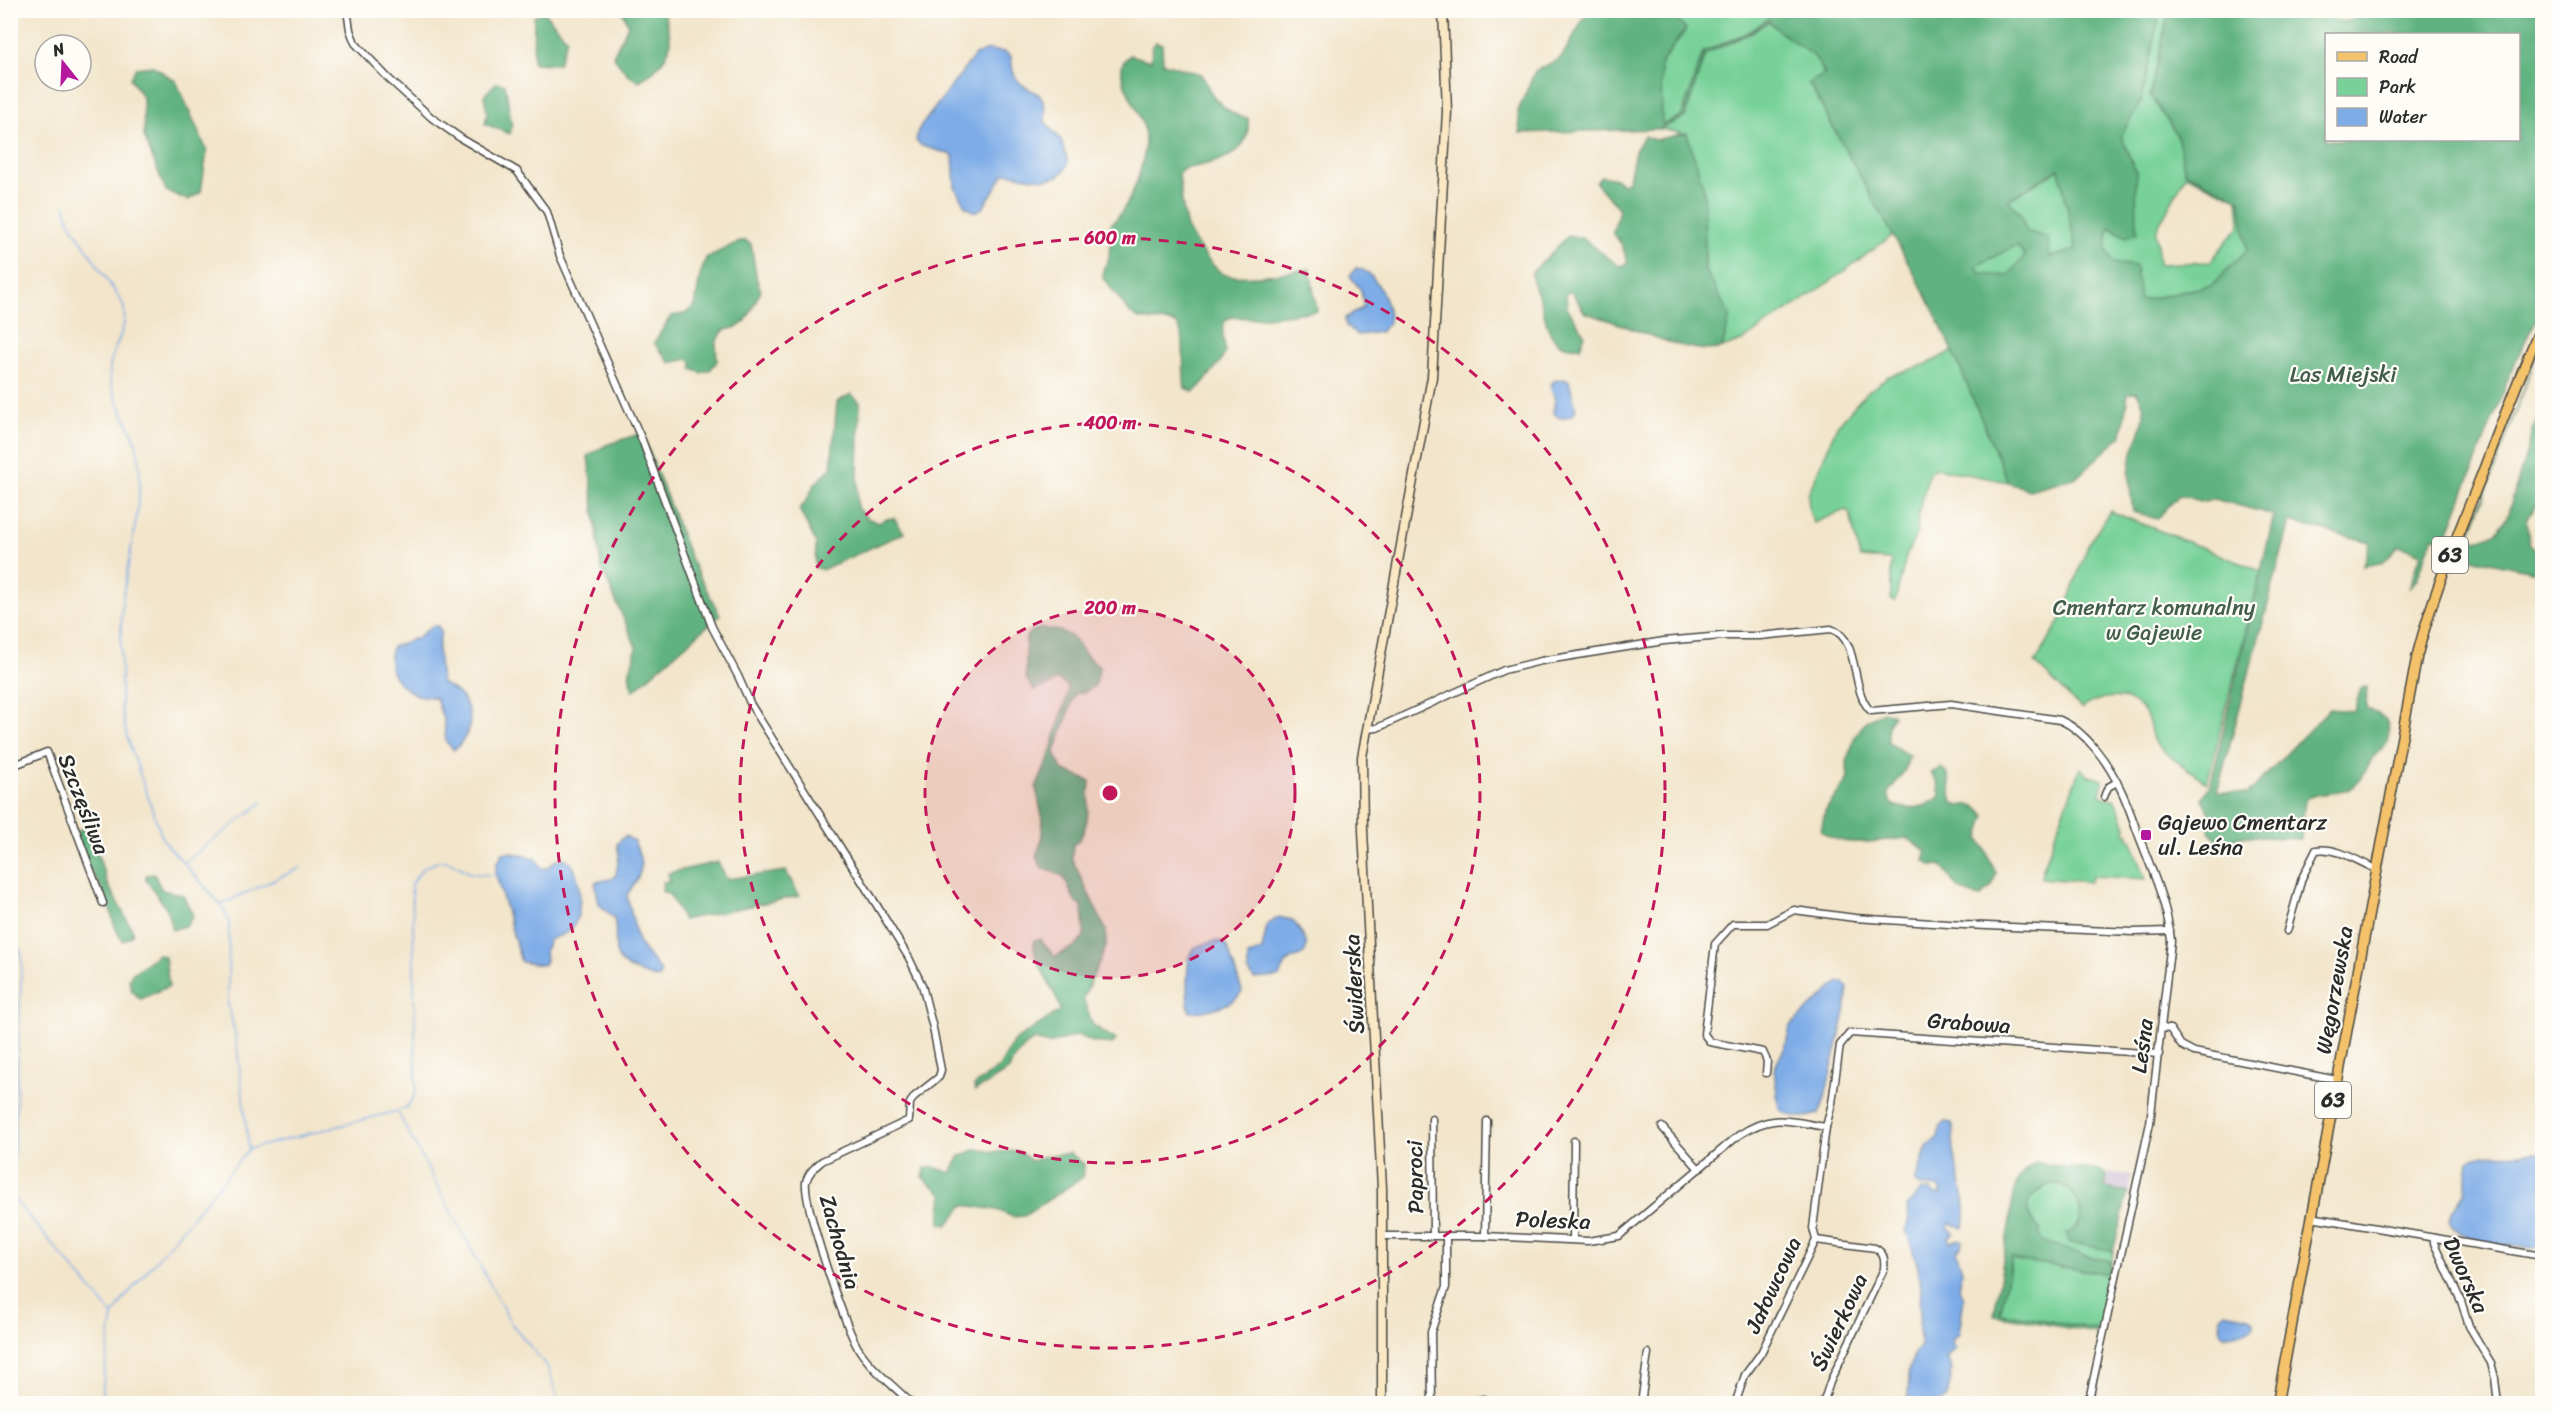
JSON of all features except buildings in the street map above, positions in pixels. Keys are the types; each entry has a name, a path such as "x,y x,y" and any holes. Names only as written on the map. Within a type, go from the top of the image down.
{"main road":[{"name":"Węgorzewska","path":"2277,1404 2412,678 2436,591 2527,357 2542,325"}],"street":[{"name":"Zachodnia","path":"347,10 355,43 389,79 432,118 462,139 517,171 543,205 552,225 560,256 642,440 712,627 751,705 909,958 922,986 940,1056 939,1077 915,1096 910,1103 909,1120 822,1161 808,1176 806,1189 827,1267 853,1339 865,1358 912,1404"},
{"name":"Świderska","path":"1382,1404 1380,1130 1362,757 1432,377 1447,111 1443,10"},
{"name":"Leśna","path":"1367,729 1377,728 1504,670 1541,661 1664,641 1722,636 1760,636 1831,628 1839,632 1845,642 1853,659 1861,697 1865,706 1871,711 1951,704 2060,720 2071,724 2116,782 2143,847 2170,931 2163,1028 2150,1123 2088,1404"},
{"name":"Szczęśliwa","path":"10,767 48,752 103,903"},
{"path":"2104,797 2108,787 2116,782"},
{"path":"2287,931 2302,878 2316,850 2323,849 2344,854 2376,869"},
{"path":"1766,1073 1767,1060 1763,1052 1710,1042 1704,1034 1715,944 1733,924 1774,922 1785,913 1794,910 1855,918 2089,930 2170,931"},
{"path":"2163,1028 2170,1029 2181,1046 2194,1052 2337,1080"},
{"name":"Grabowa","path":"1832,1103 1840,1045 1850,1033 2159,1054"},
{"name":"Jałowcowa","path":"1735,1404 1745,1375 1761,1353 1816,1240 1813,1228 1826,1127 1832,1103"},
{"name":"Paproci","path":"1432,1119 1433,1236"},
{"name":"Poleska","path":"1382,1236 1485,1236 1594,1241 1619,1236 1739,1135 1761,1122 1774,1120 1826,1127"},
{"path":"1485,1236 1487,1121"},
{"path":"1662,1126 1699,1169"},
{"path":"1573,1239 1574,1141"},
{"name":"Dworska","path":"2311,1217 2434,1238 2436,1248 2461,1301 2469,1326 2491,1363 2498,1404"},
{"path":"1432,1404 1431,1332 1446,1287 1446,1236"},
{"path":"2434,1238 2542,1256"},
{"name":"Świerkowa","path":"1816,1240 1875,1248 1881,1251 1885,1262 1884,1269 1830,1382 1823,1404"},
{"path":"1641,1404 1648,1353"},
{"path":"10,1395 25,1403"},
{"path":"1460,1404 1476,1399 1484,1399 1495,1404"}],"shaded area":[{"path":"2108,1173 2132,1175 2128,1192 2105,1188"}],"green space":[{"path":"543,11 567,39 558,64 533,63 534,17"},
{"path":"622,11 663,11 669,29 668,52 650,74 639,81 629,76 613,56 628,25"},
{"name":"Las Miejski","path":"1588,11 1667,11 1686,29 1661,63 1662,125 1682,116 1703,52 1749,32 1770,17 1769,11 2160,11 2141,101 2121,136 2136,172 2137,233 2126,237 2109,227 2106,249 2113,263 2136,266 2140,301 2212,285 2247,250 2240,199 2185,172 2177,135 2150,95 2169,11 2329,11 2332,17 2344,21 2356,17 2357,11 2542,11 2542,308 2514,364 2446,539 2433,536 2417,579 2409,589 2421,554 2399,546 2384,562 2364,566 2370,542 2290,522 2217,792 2248,794 2329,709 2354,711 2361,688 2367,687 2366,707 2385,719 2389,734 2384,746 2375,755 2358,782 2344,791 2315,795 2305,800 2301,839 2240,836 2222,844 2209,831 2211,815 2202,799 2211,783 2274,515 2214,499 2205,502 2179,495 2157,519 2133,512 2130,464 2144,418 2144,409 2136,392 2128,393 2122,435 2077,477 2029,490 2008,482 1953,351 1926,295 1809,83 1825,74 1814,56 1769,21 1750,33 1705,54 1685,117 1659,129 1520,133 1518,111 1535,71 1561,58","holes":["2059,169 2076,250 2050,257 2048,238 2026,231 2020,213 2008,200","2017,245 2025,256 2008,276 1981,274 1976,266"]},
{"path":"1667,11 1769,11 1770,17 1749,32 1703,52 1682,116 1661,125 1661,63 1686,29"},
{"path":"2160,11 2169,11 2150,95 2177,135 2185,172 2240,199 2247,250 2212,285 2140,301 2108,257 2105,241 2111,221 2136,172 2121,136 2141,101","holes":["2186,175 2238,199 2240,225 2210,262 2159,264 2156,231"]},
{"path":"1769,21 1780,32 1814,56 1825,75 1809,84 1893,235 1821,288 1744,340 1722,348 1730,316 1705,270 1704,190 1687,134 1659,129 1685,117 1705,54 1750,33"},
{"path":"1155,42 1162,44 1163,63 1200,74 1221,105 1237,115 1248,118 1248,132 1237,151 1217,161 1183,169 1179,174 1185,218 1192,237 1209,261 1226,275 1257,276 1310,269 1317,311 1265,317 1229,318 1223,325 1224,356 1193,392 1185,388 1183,344 1179,328 1175,323 1139,319 1130,313 1103,278 1103,270 1109,258 1111,224 1119,216 1132,193 1144,153 1142,120 1123,79 1122,70 1124,61 1131,55 1151,61 1152,47"},
{"path":"153,66 176,81 207,151 201,192 188,200 166,191 144,137 143,98 130,78 136,68"},
{"path":"496,83 505,84 512,126 510,134 485,124 487,113 484,95"},
{"path":"1687,133 1704,190 1705,270 1730,316 1722,348 1708,350 1691,348 1585,313 1572,292 1566,293 1567,307 1585,335 1580,347 1560,344 1549,330 1532,272 1569,235 1584,239 1619,266 1628,263 1622,245 1613,233 1619,209 1596,183 1601,176 1616,179 1623,184 1629,179 1635,151 1644,136 1655,140"},
{"path":"2060,169 2076,251 2050,257 2026,231 2020,213 2008,200"},
{"path":"740,241 751,244 761,291 748,317 740,326 724,330 716,342 717,361 710,370 701,373 692,369 692,362 688,359 670,363 654,343 671,316 684,314 695,306 700,275 706,258"},
{"path":"2017,245 2025,256 2008,276 1981,274 1976,266"},
{"path":"2542,341 2470,535 2477,541 2497,532 2507,517 2542,401 2542,480 2538,502 2527,520 2529,544 2542,557 2542,573 2460,556"},
{"path":"1953,351 2008,482 1936,468 1929,473 1919,510 1917,532 1906,557 1895,601 1891,600 1891,560 1860,558 1850,513 1845,510 1814,523 1809,511 1808,495 1837,426 1865,394 1889,376 1927,364"},
{"path":"851,394 860,402 857,508 867,518 879,523 885,519 894,518 904,533 822,570 815,567 816,543 799,509 807,500 814,485 831,468 837,402"},
{"path":"642,433 691,560 720,615 633,691 630,671 636,647 601,567 588,456 606,445"},
{"name":"Cmentarz komunalny w Gajewie","path":"2110,511 2261,571 2207,783 2155,743 2147,717 2134,703 2125,699 2107,698 2082,709 2035,663 2063,616 2088,545"},
{"path":"1042,628 1057,630 1073,638 1085,654 1100,667 1095,686 1085,692 1075,694 1055,752 1062,770 1090,781 1086,825 1079,840 1073,845 1072,859 1106,930 1106,947 1083,999 1093,1025 1116,1040 1112,1044 1093,1042 1078,1035 1049,1044 1034,1040 1026,1045 1013,1060 1009,1070 975,1091 974,1086 1000,1066 1013,1042 1061,1010 1036,956 1034,940 1040,939 1055,957 1077,945 1084,936 1082,905 1076,903 1063,876 1042,868 1036,857 1041,842 1043,821 1036,788 1048,760 1068,692 1067,685 1057,680 1048,686 1033,690 1026,678 1026,637 1030,632"},
{"path":"1883,712 1892,713 1893,716 1888,725 1888,742 1909,756 1905,770 1888,793 1891,804 1903,808 1916,808 1935,800 1940,796 1938,783 1931,773 1941,768 1947,772 1953,803 1960,806 1974,806 1980,809 1985,816 1979,839 1996,873 1992,886 1980,897 1968,894 1959,888 1941,865 1932,866 1925,861 1926,851 1907,838 1851,842 1830,837 1821,831 1825,811 1848,779 1847,762 1855,736 1867,720"},
{"path":"2080,768 2089,776 2102,780 2101,796 2115,800 2117,803 2126,826 2125,833 2129,834 2128,838 2131,839 2146,879 2091,876 2090,882 2041,878"},
{"path":"82,828 93,838 107,883 133,931 131,936 123,941 114,925 106,897 76,843 74,834"},
{"path":"718,862 727,879 786,871 799,896 683,920 670,895 662,891 663,882 670,882 668,873"},
{"path":"154,874 162,890 183,895 193,916 187,925 172,930 167,909 146,880 146,875"},
{"path":"158,954 165,957 169,986 141,999 132,991 129,979 133,973"},
{"path":"976,1149 994,1152 1018,1151 1032,1161 1045,1156 1070,1153 1084,1164 1083,1177 1024,1216 1013,1217 997,1210 964,1205 947,1225 940,1223 943,1194 923,1178 925,1168 934,1167 951,1173 959,1157"},
{"path":"2036,1163 2102,1171 2107,1177 2105,1188 2128,1192 2112,1251 2069,1242 2067,1234 2078,1226 2081,1212 2076,1197 2065,1186 2050,1184 2045,1186 2033,1196 2028,1206 2029,1215 2040,1229 2039,1235 2042,1241 2085,1256 2109,1261 2111,1274 2015,1260 2012,1257 2000,1313 2097,1329 2096,1333 1994,1315 2014,1191 2024,1172"},
{"path":"2050,1184 2064,1187 2077,1200 2081,1220 2071,1232 2112,1251 2114,1248 2110,1268 2109,1261 2085,1256 2041,1241 2040,1229 2029,1218 2027,1205 2035,1193"},
{"path":"2012,1257 2015,1260 2109,1274 2098,1331 2000,1313"}],"water":[{"path":"988,50 1005,52 1011,57 1017,80 1043,100 1045,122 1061,140 1068,162 1059,176 1051,178 1033,178 1007,173 1003,175 983,208 975,212 965,206 955,187 953,155 922,146 916,141 918,130 975,55"},
{"path":"1356,268 1370,275 1385,298 1389,323 1380,332 1358,335 1346,326 1345,318 1364,307 1361,290 1350,276"},
{"path":"1563,379 1569,381 1576,410 1571,416 1560,418 1553,413 1555,399 1550,386 1554,381"},
{"path":"432,626 438,626 441,631 438,649 441,683 459,696 469,712 468,731 454,750 446,742 444,722 436,698 421,696 406,689 395,678 390,663 392,647 417,638"},
{"path":"625,836 634,841 641,864 639,875 627,895 638,942 661,972 659,978 636,971 620,961 616,949 614,918 599,904 595,882 611,879 616,875 619,855 617,844"},
{"path":"503,853 536,858 541,868 548,868 559,859 567,860 574,867 578,879 580,894 576,922 568,932 549,940 545,950 546,961 543,965 521,962 496,875 496,865"},
{"path":"1278,917 1292,920 1304,936 1306,949 1303,954 1289,960 1279,977 1254,979 1248,970 1248,956 1262,950 1267,925"},
{"path":"1219,941 1228,949 1242,991 1233,1001 1226,1004 1203,1011 1190,1012 1187,981 1192,950 1200,945"},
{"path":"1839,982 1843,982 1848,988 1845,1013 1824,1101 1819,1114 1808,1117 1793,1116 1779,1109 1774,1069 1786,1045 1790,1026"},
{"path":"1946,1122 1952,1123 1953,1126 1953,1150 1965,1211 1963,1228 1950,1223 1948,1227 1954,1233 1948,1238 1949,1242 1959,1239 1962,1241 1961,1247 1956,1251 1962,1270 1959,1289 1964,1298 1959,1334 1953,1339 1952,1345 1956,1349 1946,1358 1952,1368 1947,1397 1939,1403 1908,1403 1911,1365 1921,1346 1919,1328 1921,1287 1918,1266 1906,1230 1909,1218 1907,1206 1921,1190 1941,1194 1939,1187 1921,1186 1915,1182 1927,1147 1938,1137 1940,1127"},
{"path":"2542,1152 2542,1249 2479,1241 2468,1237 2450,1222 2452,1211 2465,1192 2469,1161 2483,1155 2515,1155"},
{"path":"2225,1312 2249,1317 2254,1321 2254,1327 2250,1330 2223,1335 2220,1330 2220,1316"}],"waterway":[{"path":"65,205 70,223 123,304 125,314 124,324 111,360 110,379 112,389 136,442 140,469 138,506 123,597 121,707 127,737 163,840 221,905 229,921 228,1004 236,1038 249,1149 113,1315"},
{"path":"185,862 263,802"},
{"path":"249,1149 405,1109 416,1090 411,885 423,868 440,861 448,861 472,874 496,875"},
{"path":"222,904 300,868"},
{"path":"10,939 20,950 22,957 12,1197 113,1315 100,1404"},
{"path":"398,1113 511,1323 548,1368 559,1404"}],"place":[{"name":"Gajewo Cmentarz ul. Leśna","path":"2146,835"}]}
